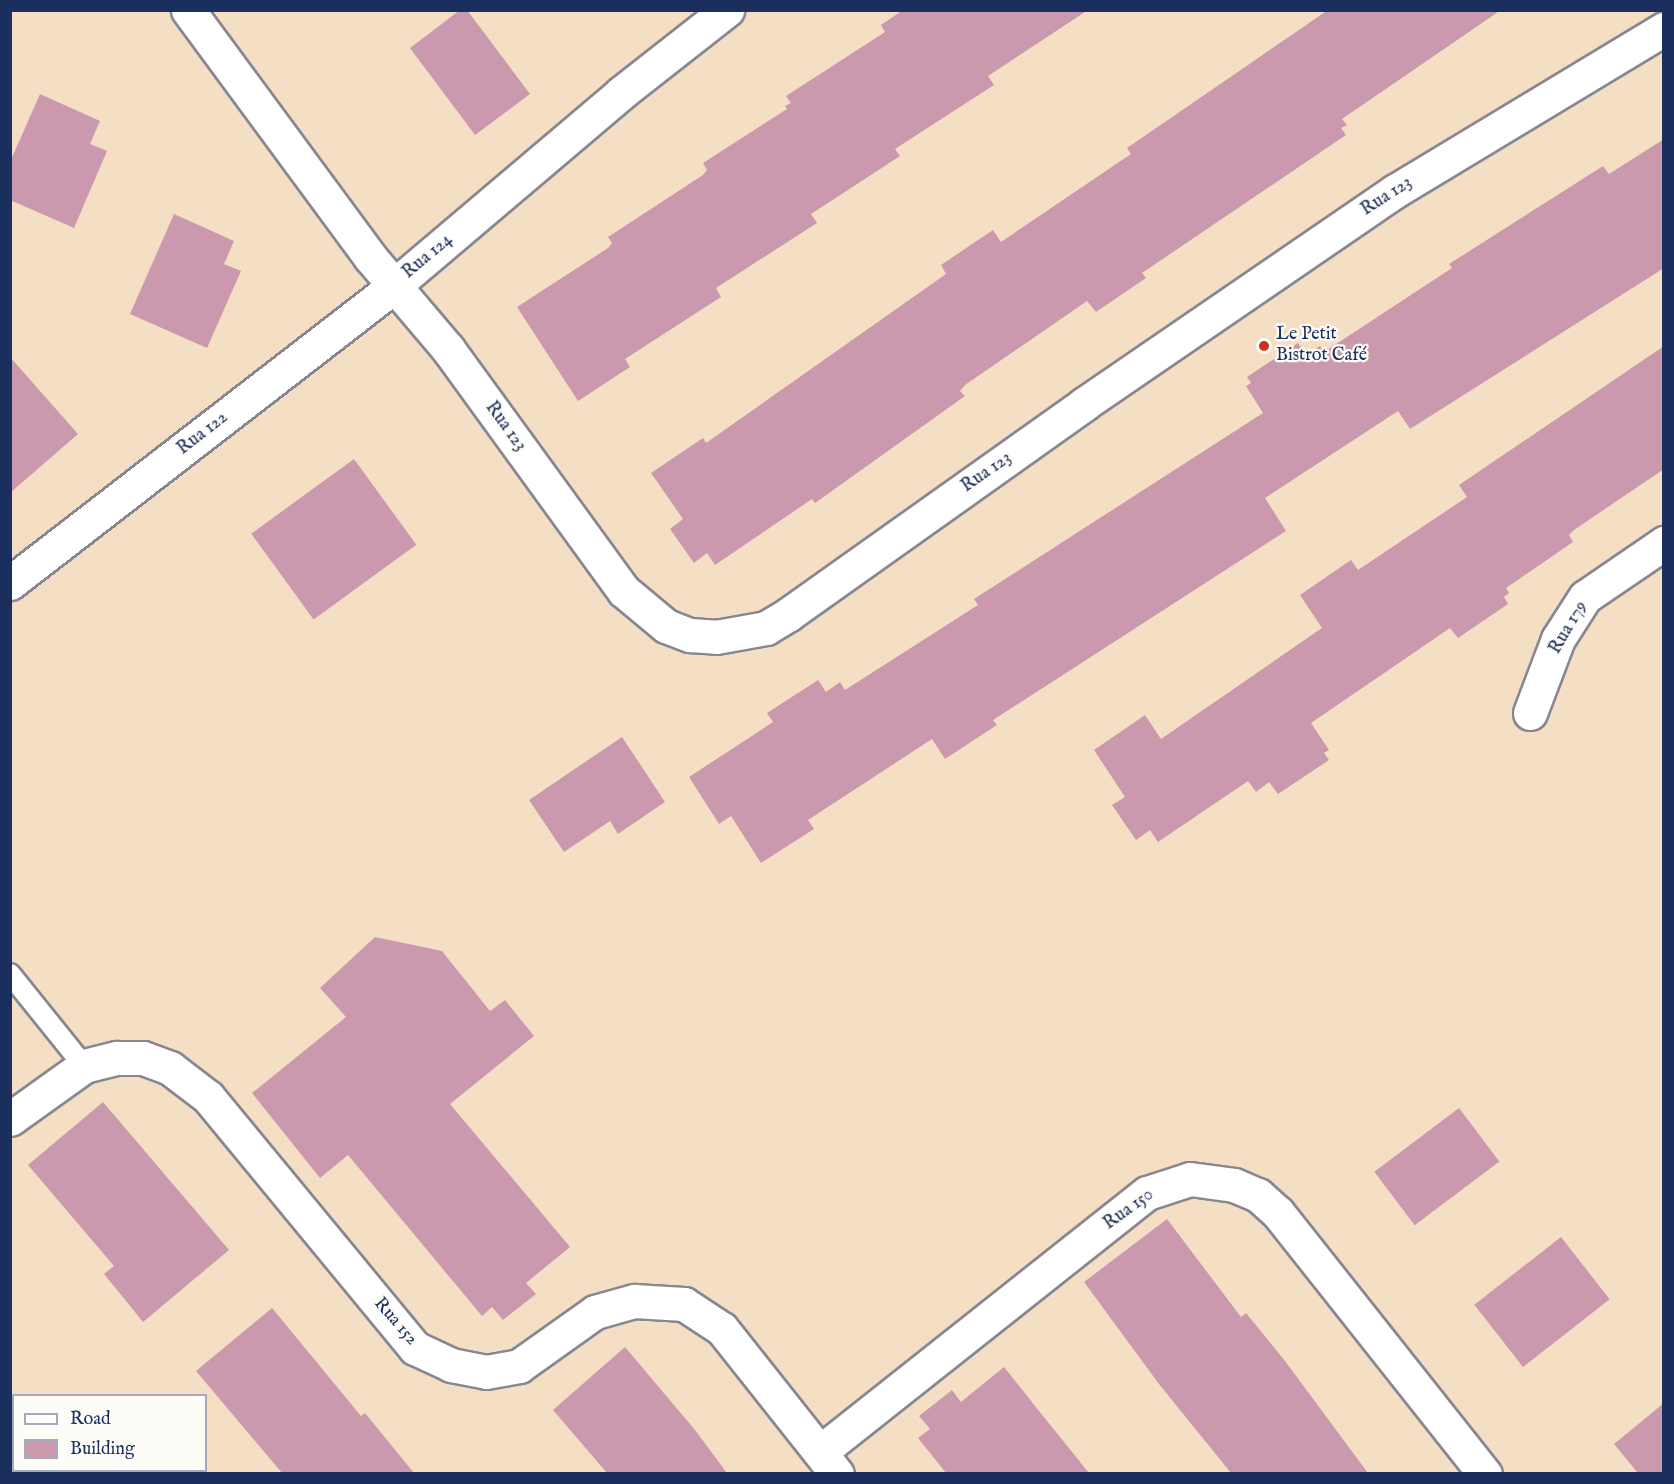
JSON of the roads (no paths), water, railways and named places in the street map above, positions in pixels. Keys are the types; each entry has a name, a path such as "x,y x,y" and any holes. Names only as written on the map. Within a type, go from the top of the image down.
{"street":[{"name":"Rua 124","path":"188,10 370,257 395,285 621,93 727,10"},
{"name":"Rua 123","path":"395,285 448,349 624,591 666,626 690,635 741,635 766,628 789,614 1084,404 1395,191 1664,30"},
{"name":"Rua 122","path":"10,583 395,285"},
{"name":"Rua 179","path":"1530,713 1558,639 1585,597 1664,543"},
{"name":"Rua 152","path":"10,1119 84,1066 117,1058 143,1058 170,1068 208,1097 415,1348 451,1365 497,1370 519,1366 595,1312 634,1300 684,1304 722,1329 829,1463"},
{"name":"Rua 150","path":"829,1463 1147,1193 1190,1179 1234,1185 1258,1195 1278,1213 1485,1473"}],"lane":[{"path":"10,974 84,1066"}],"place":[{"name":"Le Petit Bistrot Café","path":"1264,346"}]}
